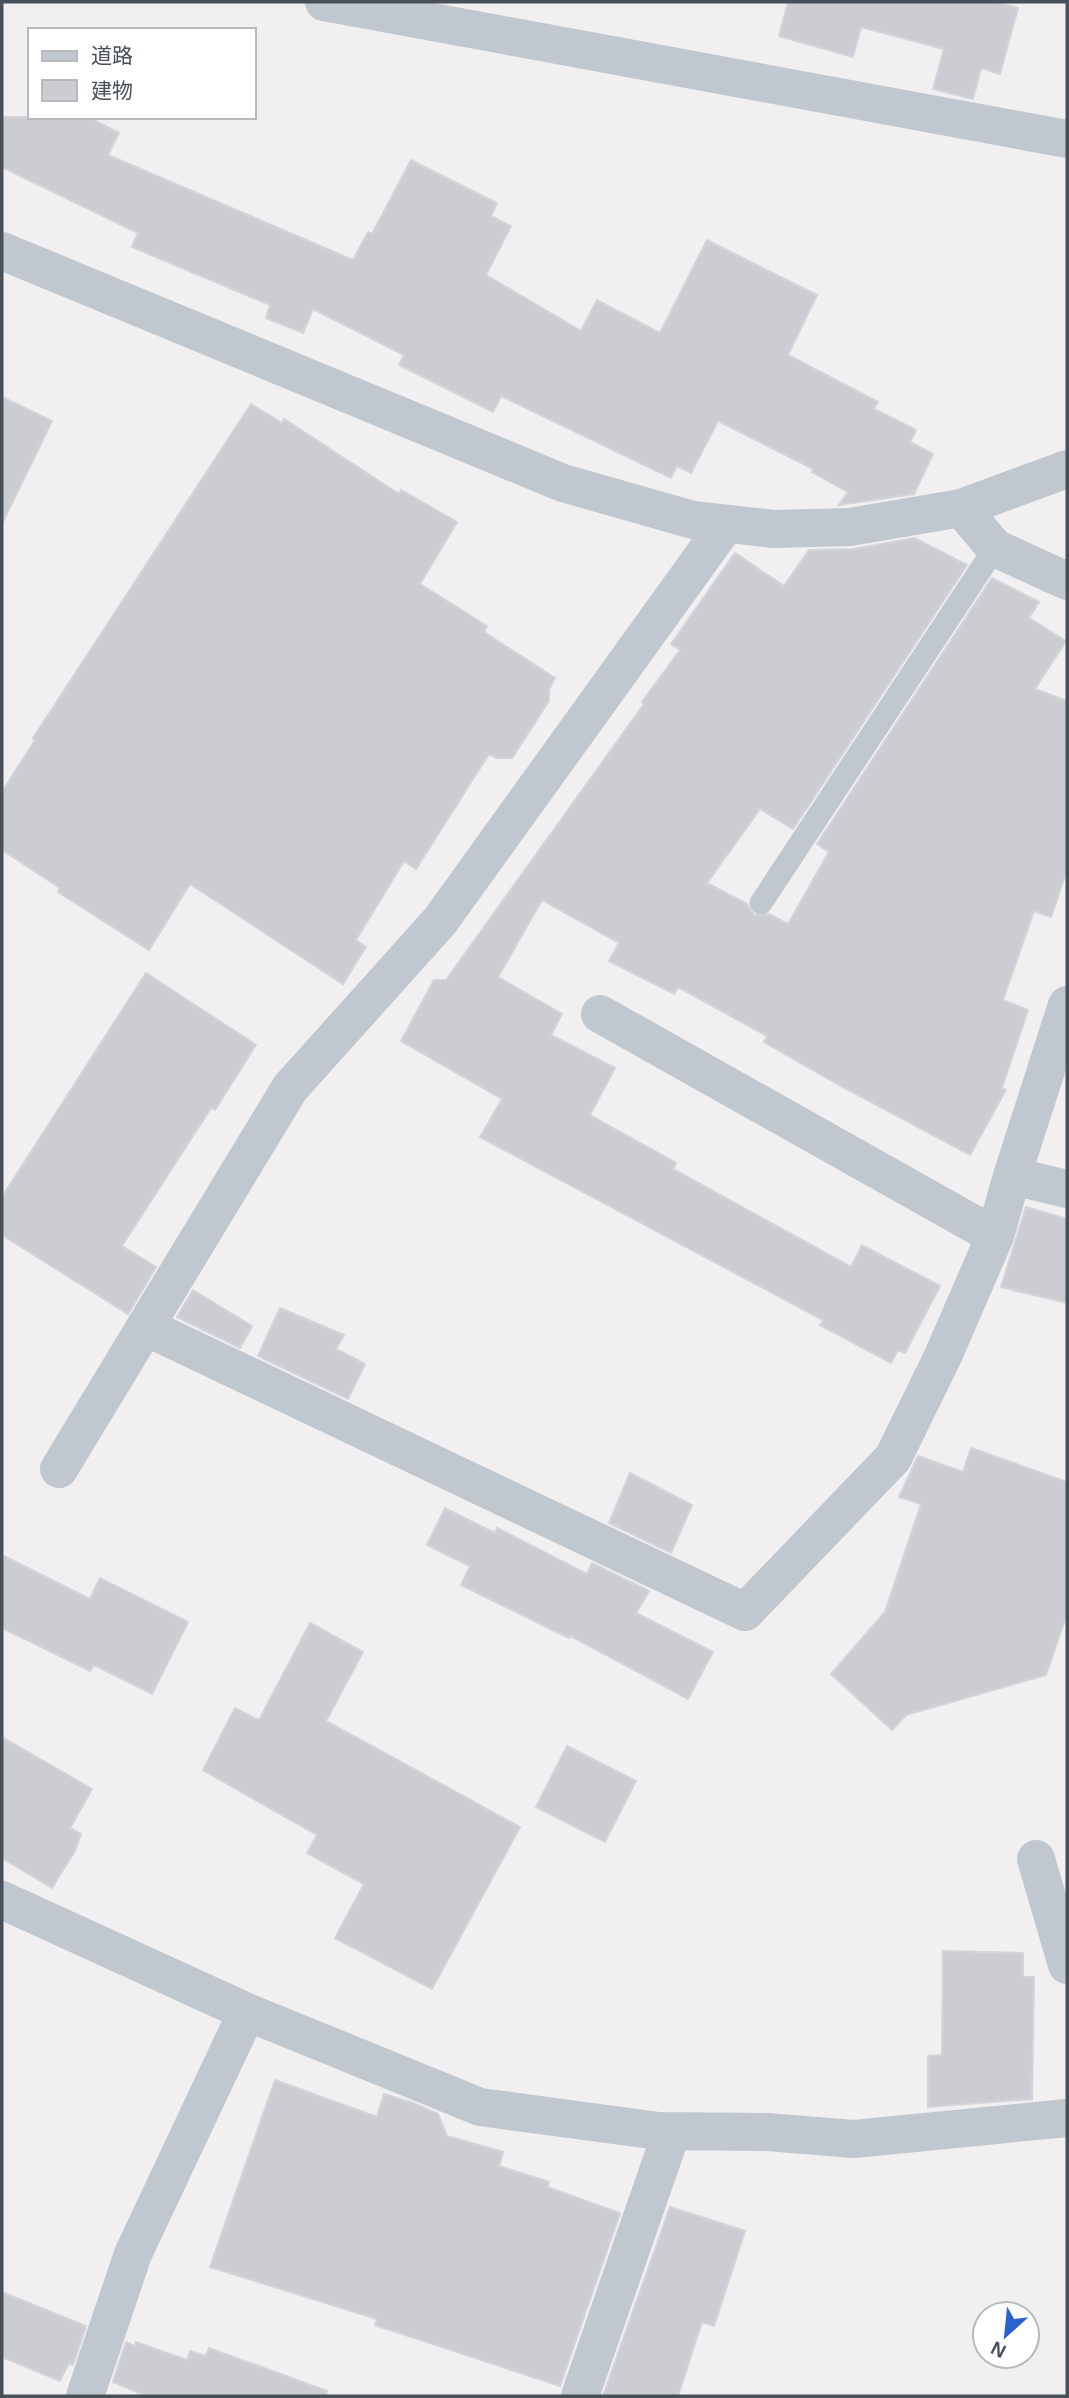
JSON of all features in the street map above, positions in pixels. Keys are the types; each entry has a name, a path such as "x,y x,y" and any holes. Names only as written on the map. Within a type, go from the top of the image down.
{"street":[{"path":"324,2 1067,139"},
{"path":"2,251 563,484 693,520 774,529 850,527 961,508 1067,469"},
{"path":"961,508 995,548 1067,581"},
{"path":"59,1469 290,1088 440,921 726,524"},
{"path":"146,1327 745,1612 892,1458 943,1356 995,1236 1067,1005"},
{"path":"600,1014 995,1236"},
{"path":"1013,1176 1067,1189"},
{"path":"1036,1859 1067,1965"},
{"path":"2,1900 247,2012 480,2107 672,2131 767,2132 854,2139 1067,2118"},
{"path":"85,2396 132,2253 247,2012"},
{"path":"580,2396 672,2131"}],"lane":[{"path":"761,903 995,548"}],"building":[{"path":"788,2 996,2 1018,8 1000,74 981,68 973,99 933,89 944,49 861,27 853,57 779,36"},
{"path":"2,117 92,119 119,133 108,155 353,260 368,232 372,234 411,160 497,203 491,216 511,226 486,275 581,331 597,300 660,333 707,240 817,295 788,355 878,402 874,409 916,430 910,442 933,454 914,494 839,505 848,492 812,472 813,469 718,421 691,473 677,466 671,478 501,396 493,412 399,365 404,355 313,309 303,333 266,318 270,305 132,247 138,233 2,167"},
{"path":"2,397 52,421 2,524"},
{"path":"251,404 282,423 284,419 399,494 401,490 457,522 420,584 487,626 484,632 555,678 549,690 549,701 512,758 496,758 489,754 416,869 404,861 356,940 366,947 343,984 190,884 149,950 58,892 60,888 2,850 2,792 35,740 33,738"},
{"path":"914,538 967,565 793,829 760,809 707,883 747,904 754,915 769,914 788,924 829,852 817,844 992,578 1039,602 1029,618 1066,641 1035,689 1067,701 1067,870 1051,917 1034,911 1003,1000 1028,1010 1002,1088 1006,1090 970,1155 764,1042 767,1036 678,987 674,994 609,961 619,943 542,900 498,977 562,1014 551,1035 615,1068 590,1115 676,1163 673,1169 851,1267 862,1245 940,1286 905,1353 898,1350 891,1363 820,1325 823,1320 480,1137 502,1099 401,1041 434,980 446,980 644,704 642,702 680,650 671,644 735,553 784,586 809,550 854,549"},
{"path":"146,973 256,1045 215,1110 211,1108 122,1246 156,1267 128,1314 2,1235 2,1197"},
{"path":"1026,1207 1067,1219 1067,1303 1001,1287"},
{"path":"193,1290 252,1326 240,1348 177,1317"},
{"path":"280,1308 344,1335 336,1349 365,1364 348,1399 258,1356"},
{"path":"971,1448 1067,1482 1067,1614 1046,1675 906,1715 892,1730 831,1674 885,1612 921,1504 899,1497 918,1456 963,1472"},
{"path":"630,1473 692,1505 671,1553 609,1523"},
{"path":"445,1508 495,1533 497,1528 587,1574 592,1563 649,1591 636,1613 713,1652 688,1699 571,1636 569,1638 461,1585 470,1566 427,1545"},
{"path":"2,1555 90,1599 100,1578 188,1622 152,1694 94,1665 90,1671 2,1628"},
{"path":"310,1623 363,1652 326,1721 520,1827 432,1989 335,1938 364,1884 307,1853 317,1835 203,1770 235,1708 259,1720"},
{"path":"2,1737 92,1789 70,1828 81,1834 75,1851 52,1888 2,1858"},
{"path":"567,1746 636,1781 605,1842 536,1807"},
{"path":"943,1951 1023,1953 1023,1977 1034,1977 1032,2099 928,2107 928,2056 942,2055"},
{"path":"275,2080 377,2117 384,2094 413,2103 438,2114 447,2136 503,2152 499,2166 549,2182 547,2187 620,2213 560,2386 375,2325 377,2319 210,2267"},
{"path":"670,2207 745,2231 714,2326 702,2322 678,2396 603,2396"},
{"path":"2,2292 86,2326 73,2365 69,2363 60,2381 2,2357"},
{"path":"126,2342 135,2346 136,2342 187,2360 190,2351 206,2356 209,2348 327,2391 326,2396 146,2396 113,2382"}]}
